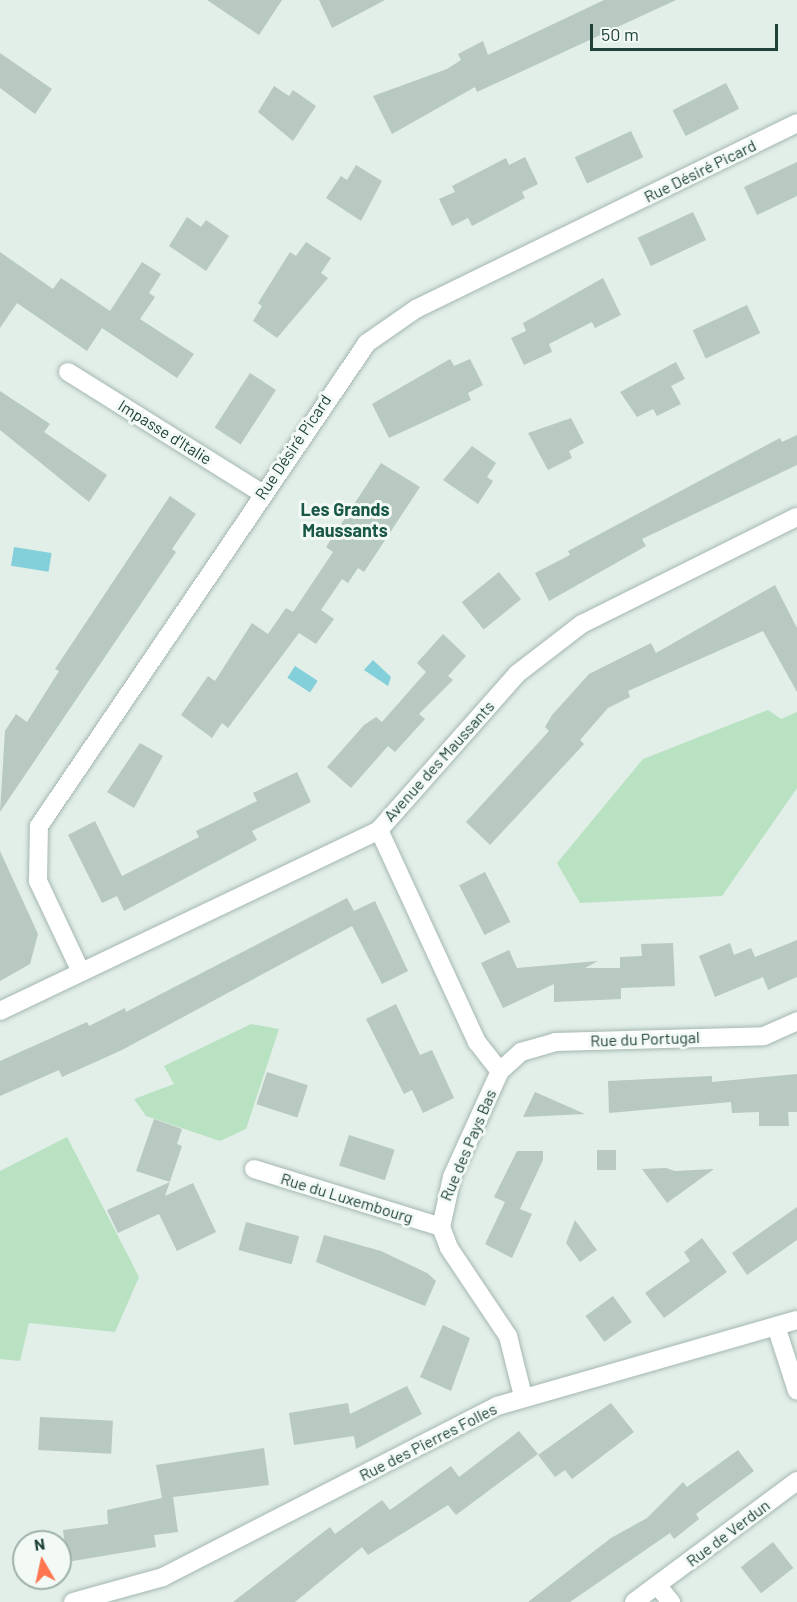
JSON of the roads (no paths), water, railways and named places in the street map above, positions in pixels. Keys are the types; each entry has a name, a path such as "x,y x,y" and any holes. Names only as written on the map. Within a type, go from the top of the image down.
{"street":[{"name":"Rue Désiré Picard","path":"81,972 38,881 39,826 352,361 394,320 797,123"},
{"name":"Impasse d'Italie","path":"68,372 262,493"},
{"name":"Avenue des Maussants","path":"0,1011 379,830 517,674 582,624 796,521"},
{"name":"Rue des Pays Bas","path":"379,830 477,1042 500,1071 452,1177 441,1227"},
{"name":"Rue du Portugal","path":"500,1071 521,1052 555,1042 764,1036 797,1021"},
{"name":"Rue du Luxembourg","path":"254,1169 441,1227"},
{"path":"441,1227 449,1248 504,1330 523,1396"},
{"name":"Rue des Pierres Folles","path":"73,1602 163,1578 478,1414 523,1396 797,1320"},
{"path":"776,1326 797,1391"},
{"name":"Rue de Verdun","path":"634,1602 797,1481"},
{"path":"658,1586 671,1602"}],"water":[{"path":"14,547 52,553 49,572 11,566"},
{"path":"373,660 391,677 388,686 364,670"},
{"path":"295,666 318,681 310,692 287,678"}],"district":[{"name":"Les Grands Maussants","path":"345,520"}]}
